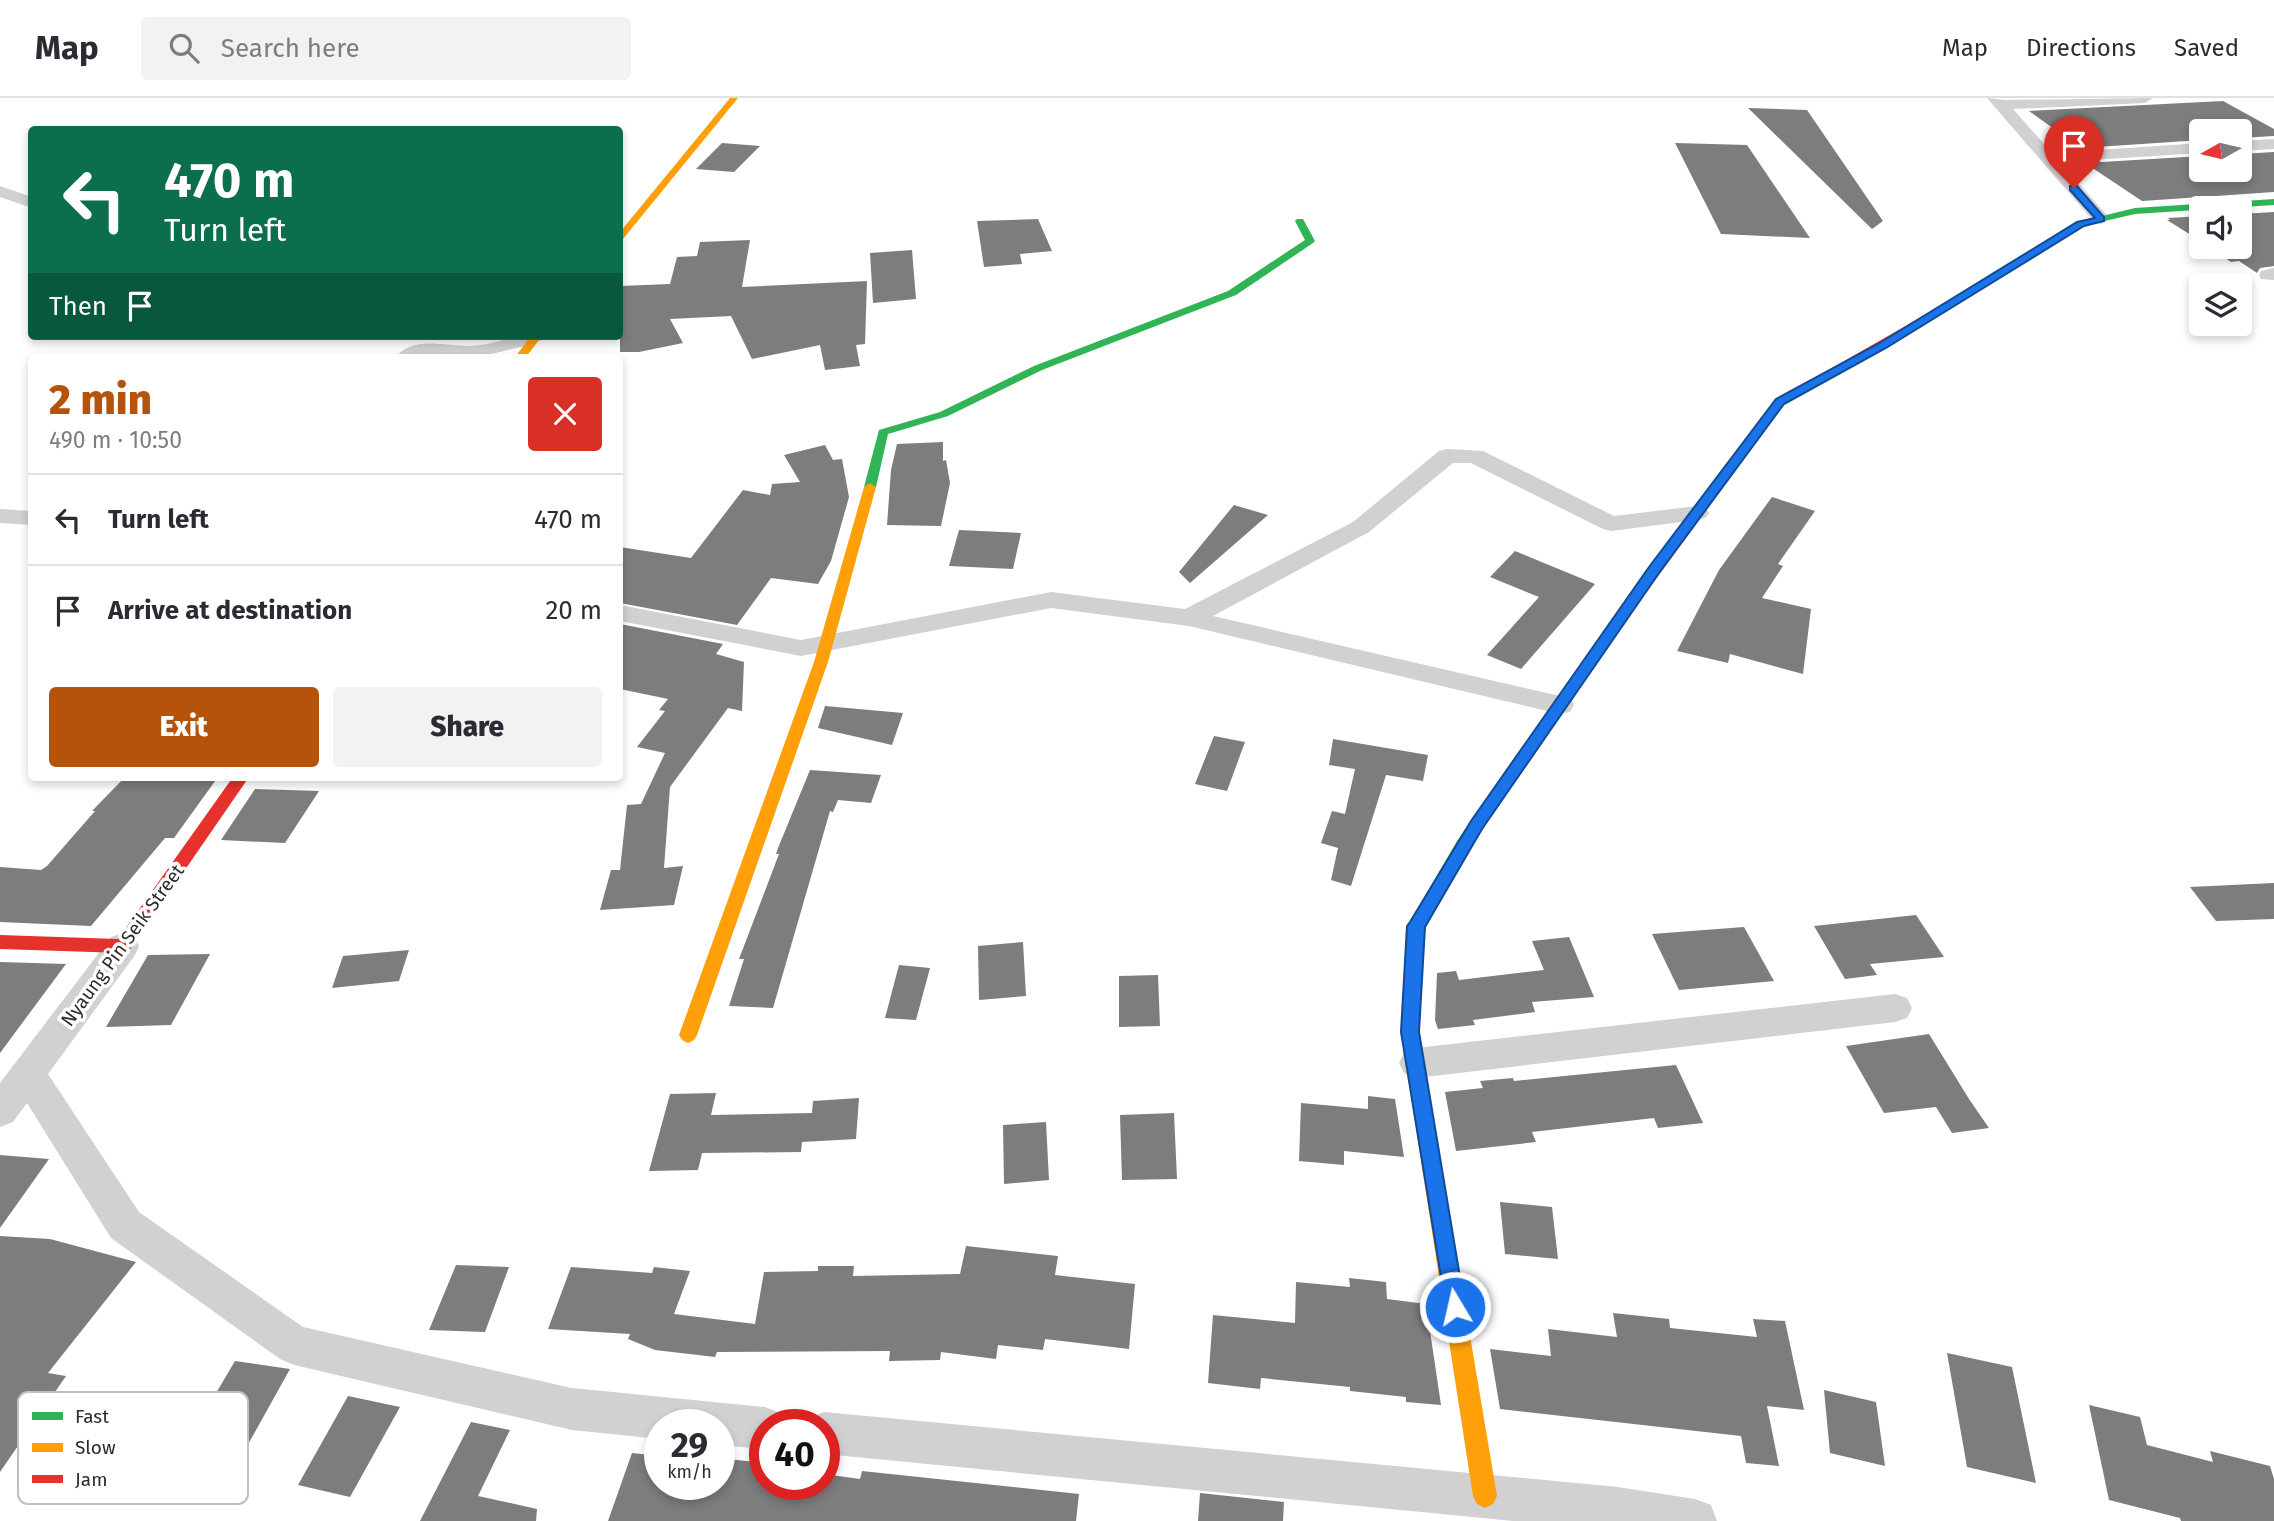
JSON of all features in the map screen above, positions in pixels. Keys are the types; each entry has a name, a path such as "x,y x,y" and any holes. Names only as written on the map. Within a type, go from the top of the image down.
{"street":[{"path":"623,233 734,98"},
{"path":"1998,101 2145,98"},
{"path":"1998,101 2101,219"},
{"path":"2252,145 2274,144"},
{"path":"2047,158 2189,149"},
{"path":"0,191 28,202"},
{"path":"1485,1496 1410,1032 1416,926 1463,845 1697,513 1780,402 1882,346 2080,224 2135,211 2274,202"},
{"path":"688,1035 828,643 867,508 884,432 944,414 1038,368 1233,293 1310,241 1300,221"},
{"path":"406,340 435,352 460,352 506,346 524,340"},
{"path":"522,354 533,340"},
{"path":"1189,618 1361,527 1447,456 1475,457 1611,524 1697,513"},
{"path":"0,516 28,518"},
{"path":"623,614 801,648 1052,600 1189,618 1560,705"},
{"name":"Nyaung Pin Seik Street","path":"0,1111 123,946 238,781"},
{"path":"0,942 123,946"},
{"path":"1416,1063 1895,1008"},
{"path":"28,1074 125,1225 294,1345 572,1409 749,1426"},
{"path":"840,1435 1618,1509 1695,1521"}],"building":[{"path":"2223,101 2274,129 2274,136 2252,137 2252,119 2189,119 2189,141 2081,148 2029,111"},
{"path":"1748,108 1807,110 1883,221 1872,229"},
{"path":"722,143 760,146 734,172 696,169"},
{"path":"1675,143 1747,145 1810,238 1721,234"},
{"path":"2274,152 2274,192 2142,201 2085,163 2189,157 2189,182 2252,182 2252,153"},
{"path":"2274,212 2274,266 2260,268 2257,273 2239,261 2231,262 2226,259 2252,259 2252,213"},
{"path":"2189,217 2189,234 2167,220 2170,220 2168,218"},
{"path":"1038,219 1052,251 1020,254 1022,264 984,267 977,221"},
{"path":"750,240 742,287 867,281 865,344 856,345 860,366 825,370 820,345 752,359 731,316 670,319 683,343 639,352 620,352 620,340 623,340 623,286 670,284 677,257 697,256 700,242"},
{"path":"912,250 916,299 873,303 870,253"},
{"path":"943,442 943,461 946,460 950,483 941,526 887,525 891,470 897,444"},
{"path":"825,445 833,460 842,459 849,497 831,561 818,584 771,578 737,625 623,604 623,547 691,558 743,490 770,495 772,484 800,482 784,455"},
{"path":"1772,497 1815,511 1778,564 1783,566 1762,598 1811,609 1803,674 1730,654 1728,663 1677,651 1719,570"},
{"path":"1234,505 1268,515 1190,583 1179,572"},
{"path":"959,530 1021,533 1013,569 949,566"},
{"path":"1515,551 1595,584 1521,669 1487,655 1539,597 1490,577"},
{"path":"623,625 723,644 716,654 744,662 742,711 728,708 670,787 664,868 683,866 674,905 600,910 611,870 620,870 627,805 641,804 665,753 637,747 665,711 659,710 668,699 623,690"},
{"path":"825,706 903,713 892,745 818,728"},
{"path":"1214,736 1245,742 1227,791 1195,784"},
{"path":"1333,739 1428,755 1423,781 1386,775 1351,886 1331,880 1338,848 1321,843 1332,811 1345,814 1355,769 1329,765"},
{"path":"810,770 881,775 871,803 838,800 833,812 830,811 773,1008 729,1006 744,959 739,959 779,854 776,854 778,848"},
{"path":"121,781 215,781 174,838 165,838 91,926 0,922 0,867 41,870 95,811 92,811"},
{"path":"255,789 319,791 285,843 221,840"},
{"path":"2274,883 2274,919 2216,921 2190,887"},
{"path":"1916,915 1944,957 1870,964 1877,975 1845,979 1814,926"},
{"path":"1744,927 1774,981 1679,990 1652,934"},
{"path":"1569,937 1594,997 1532,1002 1535,1012 1473,1020 1475,1025 1438,1029 1435,1020 1437,973 1456,971 1459,980 1544,970 1532,941"},
{"path":"1023,942 1026,996 979,1000 978,946"},
{"path":"409,950 399,981 332,988 343,956"},
{"path":"210,954 171,1025 106,1027 148,955"},
{"path":"0,962 66,964 0,1053"},
{"path":"899,965 930,968 916,1020 885,1018"},
{"path":"1158,975 1160,1026 1119,1027 1119,976"},
{"path":"1929,1034 1989,1128 1952,1133 1936,1107 1884,1113 1846,1046"},
{"path":"1676,1065 1703,1123 1658,1128 1654,1118 1532,1132 1536,1142 1456,1151 1445,1092 1483,1088 1480,1081 1513,1078 1514,1081"},
{"path":"716,1093 711,1115 812,1113 813,1101 859,1098 856,1139 802,1142 801,1152 702,1153 698,1170 649,1171 670,1094"},
{"path":"1368,1096 1395,1099 1404,1157 1344,1151 1344,1165 1299,1161 1301,1103 1368,1109"},
{"path":"1174,1113 1177,1179 1122,1180 1120,1115"},
{"path":"1046,1122 1049,1180 1004,1184 1003,1125"},
{"path":"0,1155 49,1159 0,1228"},
{"path":"1500,1202 1552,1207 1558,1259 1505,1254"},
{"path":"0,1236 50,1239 136,1262 48,1373 66,1376 55,1392 18,1392 18,1446 0,1472"},
{"path":"966,1246 1058,1256 1055,1275 1135,1284 1129,1349 1045,1339 1043,1350 998,1345 996,1359 941,1352 940,1360 889,1361 890,1351 717,1352 715,1357 655,1350 628,1339 630,1334 548,1329 571,1267 652,1273 654,1267 690,1271 674,1314 755,1324 764,1272 818,1271 818,1266 854,1266 853,1276 960,1274"},
{"path":"456,1265 509,1267 485,1332 429,1330"},
{"path":"1349,1278 1386,1282 1387,1299 1426,1304 1441,1405 1406,1402 1406,1397 1350,1391 1350,1387 1261,1378 1260,1389 1208,1383 1213,1315 1295,1323 1296,1282 1350,1287"},
{"path":"1613,1313 1669,1319 1670,1328 1757,1337 1753,1319 1785,1321 1804,1410 1767,1406 1779,1466 1746,1463 1741,1436 1500,1409 1490,1349 1551,1356 1548,1329 1617,1337"},
{"path":"1947,1353 2012,1367 2036,1483 1967,1467"},
{"path":"235,1361 290,1369 248,1444 248,1392 217,1392"},
{"path":"1824,1390 1876,1402 1885,1466 1830,1453"},
{"path":"348,1396 400,1407 350,1497 298,1485"},
{"path":"2089,1405 2140,1417 2147,1445 2213,1462 2210,1451 2270,1466 2274,1479 2274,1521 2181,1521 2180,1518 2109,1500"},
{"path":"471,1422 510,1430 478,1496 537,1509 536,1521 420,1521"},
{"path":"632,1453 644,1454 644,1500 735,1500 735,1460 749,1461 749,1500 840,1500 840,1476 860,1479 862,1471 1079,1494 1076,1521 608,1521"},
{"path":"1200,1493 1284,1502 1283,1521 1198,1521"}],"traffic: fast":[{"path":"1927,318 2080,224 2135,211 2274,202"},
{"path":"870,487 883,432 944,414 1038,368 1232,293 1310,241 1300,221"},
{"path":"1416,927 1463,845 1629,606"}],"traffic: slow":[{"path":"623,233 734,98"},
{"path":"522,354 534,340"},
{"path":"688,1035 821,662 870,487"},
{"path":"1416,927 1410,1032 1485,1496"}],"traffic: jam":[{"path":"1629,606 1780,402 1927,318"},
{"path":"0,942 123,946 238,781"}],"route":[{"path":"1455,1307 1410,1032 1416,926 1476,825 1654,570 1780,402 1882,346 2080,224 2101,219 2074,188"}]}
